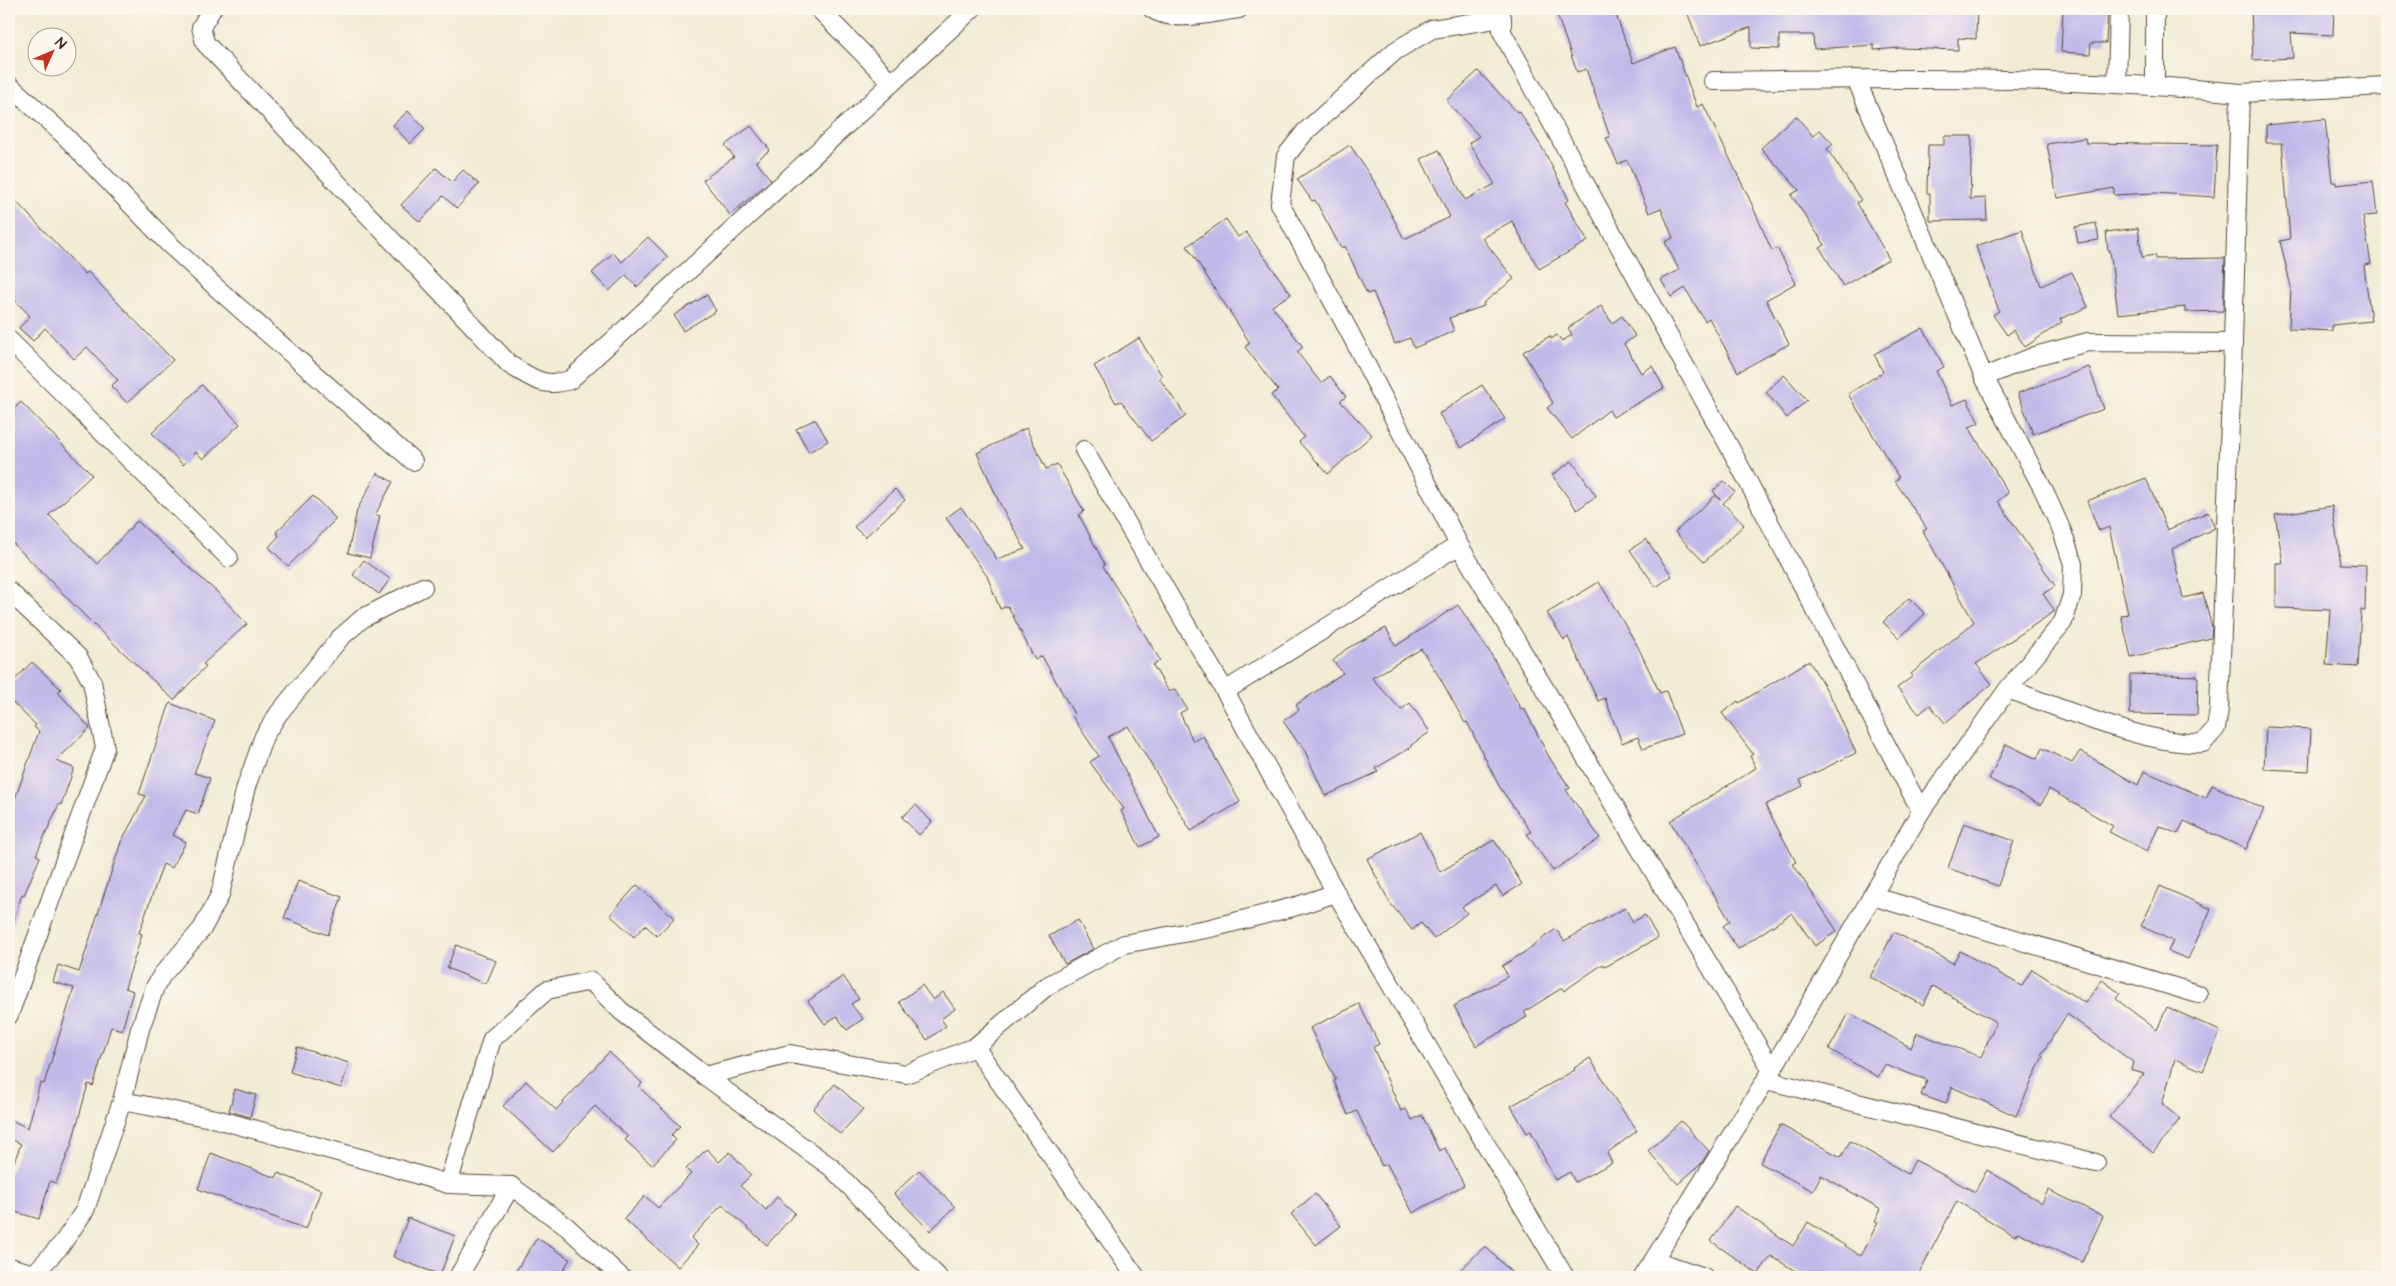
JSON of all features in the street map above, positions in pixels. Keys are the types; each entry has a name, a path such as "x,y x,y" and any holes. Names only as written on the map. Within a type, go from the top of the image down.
{"street":[{"path":"212,9 201,27 205,43 510,366 534,379 554,385 570,380 972,9"},
{"path":"819,9 892,83"},
{"path":"1152,9 1160,14 1173,17 1239,9"},
{"path":"2117,84 2119,9"},
{"path":"2155,9 2155,84"},
{"path":"1921,811 1735,457 1502,32 1500,14 1432,29 1395,51 1305,132 1286,156 1280,204 1355,341 1459,545 1770,1075 2096,1163"},
{"path":"1643,1277 1770,1075 1921,811 2008,690 2062,622 2072,595 2074,564 2062,531 2043,489 1984,377 1856,79"},
{"path":"1713,81 1856,79 2155,84 2240,93 2387,86"},
{"path":"9,85 64,135 168,243 413,461"},
{"path":"2008,690 2127,730 2186,744 2203,742 2216,728 2219,709 2233,344 2240,93"},
{"path":"9,340 229,558"},
{"path":"1984,377 2035,356 2088,342 2233,344"},
{"path":"1084,450 1225,691 1336,893 1565,1277"},
{"path":"1225,691 1459,545"},
{"path":"9,1267 34,1276 62,1244 85,1210 122,1101 140,1029 155,987 162,975 202,929 220,895 246,787 264,736 279,713 340,638 363,618 423,587"},
{"path":"9,591 78,657 92,682 105,748 9,1015"},
{"path":"705,1076 790,1054 906,1074 975,1047 1047,986 1124,944 1212,928 1297,906 1336,893"},
{"path":"1872,896 2198,994"},
{"path":"448,1184 492,1039 547,990 591,981 620,1011 705,1076 832,1168 938,1277"},
{"path":"975,1047 1136,1277"},
{"path":"122,1101 216,1119 448,1184 511,1186 567,1227 621,1277"},
{"path":"458,1277 511,1186"},
{"path":"1654,1260 1704,1277"}],"building":[{"path":"1555,9 1614,9 1633,63 1675,47 1697,107 1703,104 1749,198 1772,251 1777,248 1796,283 1766,300 1789,344 1738,372 1709,318 1705,321 1685,288 1671,297 1661,280 1679,270 1665,242 1673,238 1661,208 1649,213 1627,160 1618,164 1606,138 1610,137 1586,69 1577,72"},
{"path":"1686,9 1977,9 1976,39 1958,38 1958,50 1900,48 1874,50 1874,45 1814,49 1813,35 1779,35 1779,49 1751,48 1751,27 1700,46"},
{"path":"2063,9 2108,9 2106,43 2091,43 2090,54 2061,52"},
{"path":"2251,9 2334,9 2333,35 2291,33 2293,58 2253,60"},
{"path":"1478,71 1517,112 1519,111 1544,151 1569,200 1565,202 1588,241 1539,269 1512,221 1482,238 1514,279 1483,303 1484,306 1449,318 1454,331 1414,348 1410,338 1395,344 1373,292 1367,294 1345,246 1341,248 1315,200 1312,201 1297,179 1350,145 1375,183 1404,239 1450,217 1421,159 1439,150 1465,200 1495,184 1469,143 1479,136 1446,101"},
{"path":"408,111 425,129 410,144 393,125"},
{"path":"1796,116 1813,136 1820,130 1833,144 1827,149 1861,200 1857,203 1889,259 1843,286 1820,248 1825,245 1791,195 1799,190 1761,148"},
{"path":"2325,119 2332,182 2336,182 2336,185 2373,181 2377,215 2363,216 2371,264 2364,265 2371,321 2332,325 2332,331 2289,329 2291,287 2280,241 2290,239 2282,143 2266,143 2266,125"},
{"path":"751,126 770,150 756,161 771,180 730,215 703,180 734,157 725,145"},
{"path":"1944,136 1972,136 1970,199 1986,198 1987,220 1930,221 1930,193 1927,193 1928,145 1944,145"},
{"path":"2085,138 2086,143 2217,145 2214,197 2155,193 2114,195 2114,188 2057,198 2047,144"},
{"path":"436,168 452,182 463,170 479,184 457,208 443,196 420,222 401,205"},
{"path":"9,194 85,274 88,272 173,360 127,403 111,386 118,380 87,347 74,359 45,328 33,341 19,328 30,316 9,294"},
{"path":"1226,219 1238,237 1246,232 1291,294 1272,306 1303,347 1297,352 1321,383 1330,376 1346,397 1340,401 1372,435 1328,474 1299,442 1304,437 1271,395 1278,390 1245,347 1250,343 1187,246"},
{"path":"2096,223 2099,240 2078,243 2075,227"},
{"path":"2138,228 2142,257 2155,255 2156,259 2225,258 2223,311 2185,312 2185,307 2118,314 2106,232"},
{"path":"2022,230 2041,286 2072,272 2088,307 2060,319 2062,322 2025,347 2014,330 2007,335 1993,315 1999,311 1976,246"},
{"path":"648,237 668,257 637,287 626,275 609,291 592,273 613,253 622,262"},
{"path":"707,295 716,311 683,331 674,315"},
{"path":"1601,306 1612,323 1622,316 1635,336 1624,344 1641,373 1652,366 1664,388 1613,417 1609,410 1572,439 1547,408 1553,403 1523,352 1550,336 1551,339 1557,335 1562,341 1572,335 1568,328"},
{"path":"1923,328 1944,367 1936,371 1952,405 1967,399 1979,423 1969,427 2008,493 1998,501 2055,586 2043,594 2055,611 1976,664 1992,684 1945,723 1930,705 1919,714 1897,688 1913,676 1911,674 1974,622 1923,531 1927,529 1895,481 1899,478 1848,394 1883,372 1874,354"},
{"path":"1139,338 1162,376 1159,378 1186,416 1151,441 1121,401 1116,403 1094,366"},
{"path":"2089,367 2104,409 2033,434 2018,393"},
{"path":"1784,375 1807,400 1787,418 1766,392"},
{"path":"202,385 240,424 203,459 196,452 183,465 152,433"},
{"path":"1482,385 1505,419 1461,448 1439,414"},
{"path":"21,402 92,475 49,515 97,564 137,521 218,593 247,624 203,664 206,666 174,700 95,626 9,539 9,414"},
{"path":"815,419 828,441 809,452 796,429"},
{"path":"1026,428 1046,469 1057,464 1084,511 1079,515 1105,565 1103,566 1160,660 1153,665 1169,692 1175,689 1187,709 1180,713 1193,741 1203,736 1240,802 1191,831 1128,726 1108,737 1159,837 1140,847 1121,811 1124,809 1090,762 1099,756 1072,716 1074,714 1042,656 1035,660 1008,606 1000,609 987,576 946,518 961,507 997,559 1025,549 1001,506 977,453"},
{"path":"1572,461 1596,496 1577,510 1552,475"},
{"path":"377,473 393,482 375,515 380,516 370,558 348,553 357,510"},
{"path":"2146,478 2167,530 2208,512 2215,528 2172,549 2183,598 2203,593 2212,627 2211,638 2131,657 2121,615 2128,614 2109,527 2099,531 2087,501"},
{"path":"1724,481 1735,492 1723,503 1744,525 1704,562 1675,532 1716,495 1720,500 1713,491"},
{"path":"895,489 905,500 865,537 854,527"},
{"path":"313,496 336,519 288,566 269,547 279,536 276,532"},
{"path":"2332,506 2341,564 2366,565 2365,611 2361,610 2358,667 2326,665 2330,610 2276,608 2276,563 2283,563 2275,515"},
{"path":"1646,539 1672,576 1656,587 1630,550"},
{"path":"364,560 390,579 379,594 353,575"},
{"path":"1599,582 1637,645 1660,693 1666,691 1682,734 1643,749 1638,737 1622,743 1605,698 1598,701 1568,637 1564,640 1547,613"},
{"path":"1909,598 1925,614 1899,638 1883,622"},
{"path":"1458,605 1491,654 1521,709 1524,708 1549,757 1570,788 1566,790 1600,838 1553,871 1527,834 1531,832 1499,786 1467,722 1465,723 1440,678 1421,649 1372,678 1401,710 1410,703 1430,732 1411,745 1412,747 1376,768 1378,772 1325,796 1301,742 1299,744 1283,721 1299,710 1296,705 1343,673 1333,661 1346,649 1386,628 1396,646"},
{"path":"1809,661 1831,697 1856,753 1800,780 1803,786 1765,805 1796,862 1793,864 1837,931 1815,946 1792,913 1738,949 1723,926 1730,921 1670,821 1756,768 1750,756 1753,754 1722,713 1738,701 1739,703"},
{"path":"32,662 61,689 58,692 90,728 56,761 74,768 61,805 59,804 36,855 40,857 24,895 22,894 12,925 9,925 9,796 15,799 39,731 34,727 36,725 9,699 9,686"},
{"path":"2130,674 2198,676 2197,715 2130,714"},
{"path":"170,703 215,721 194,773 210,778 198,814 186,810 173,835 186,842 172,868 163,864 139,933 142,934 125,988 133,991 122,1030 111,1027 93,1086 88,1084 71,1146 56,1183 50,1181 39,1219 9,1210 9,1175 21,1144 9,1138 9,1119 28,1128 40,1083 44,1084 74,988 53,982 58,965 79,972 121,842 146,796 139,794"},
{"path":"2266,727 2311,729 2309,771 2264,769"},
{"path":"2006,744 2037,759 2042,748 2072,763 2080,751 2138,785 2144,771 2206,798 2212,785 2264,809 2246,849 2184,821 2178,834 2159,826 2147,851 2109,832 2113,826 2049,789 2041,805 1989,779"},
{"path":"916,805 932,822 919,835 902,817"},
{"path":"1964,823 2014,841 1998,886 1948,868"},
{"path":"1420,832 1440,872 1494,840 1522,884 1503,896 1496,886 1462,907 1467,913 1434,939 1421,923 1412,930 1390,903 1367,859"},
{"path":"298,881 342,897 328,935 284,918"},
{"path":"637,885 674,918 657,936 645,925 634,937 610,915"},
{"path":"2160,886 2211,909 2188,959 2168,951 2173,941 2141,926"},
{"path":"1625,908 1633,922 1645,915 1658,938 1605,967 1603,964 1564,991 1562,988 1524,1012 1527,1017 1476,1046 1454,1006 1508,976 1502,966 1533,947 1556,929 1564,941"},
{"path":"1078,920 1093,949 1065,964 1049,936"},
{"path":"1894,932 1953,963 1960,951 2022,986 2032,969 2085,1003 2102,980 2120,993 2116,999 2157,1030 2167,1007 2220,1031 2203,1071 2175,1059 2162,1104 2180,1119 2153,1153 2109,1117 2144,1074 2131,1070 2133,1062 2067,1014 2041,1055 2043,1056 2016,1116 1952,1087 1946,1104 1921,1095 1927,1080 1885,1065 1878,1077 1829,1049 1849,1013 1911,1048 1917,1033 1981,1057 1996,1022 1933,986 1923,1005 1870,977"},
{"path":"456,945 496,961 486,984 447,968"},
{"path":"843,976 859,999 851,1004 863,1019 847,1030 837,1016 825,1024 808,1001"},
{"path":"922,985 933,1000 943,992 955,1009 941,1019 946,1026 927,1040 899,1002"},
{"path":"1359,1004 1379,1044 1373,1047 1401,1111 1406,1109 1412,1120 1422,1115 1439,1151 1445,1148 1464,1185 1413,1213 1387,1164 1382,1166 1357,1111 1348,1115 1334,1081 1336,1080 1310,1028"},
{"path":"297,1047 349,1063 341,1088 290,1072"},
{"path":"609,1052 642,1083 639,1087 680,1126 671,1135 676,1140 652,1165 625,1140 628,1137 595,1106 553,1152 503,1106 526,1081 556,1110"},
{"path":"1590,1058 1610,1092 1637,1131 1607,1153 1612,1163 1575,1182 1570,1172 1555,1180 1531,1131 1527,1133 1511,1106 1575,1070 1574,1068"},
{"path":"835,1084 863,1109 840,1134 813,1109"},
{"path":"235,1089 256,1095 250,1117 229,1111"},
{"path":"1681,1121 1709,1151 1701,1164 1678,1184 1648,1151"},
{"path":"1780,1125 1841,1157 1850,1141 1908,1174 1915,1160 1975,1192 1987,1170 2042,1203 2048,1190 2103,1216 2082,1262 2017,1232 2015,1236 1957,1201 1917,1277 1805,1277 1771,1256 1758,1274 1711,1241 1735,1206 1793,1246 1808,1222 1861,1256 1878,1222 1875,1221 1881,1209 1821,1175 1813,1191 1760,1163"},
{"path":"707,1149 719,1162 730,1152 751,1175 740,1186 766,1210 777,1197 795,1213 767,1245 722,1205 691,1238 698,1245 678,1267 624,1219 645,1196 658,1208 691,1174 686,1169"},
{"path":"211,1153 276,1178 278,1173 321,1190 306,1229 198,1189"},
{"path":"919,1170 955,1207 930,1231 894,1194"},
{"path":"1315,1194 1341,1226 1316,1245 1291,1214"},
{"path":"408,1218 455,1236 440,1275 393,1257"},
{"path":"537,1238 570,1259 559,1277 512,1277"},
{"path":"1485,1246 1516,1277 1453,1277"}]}
